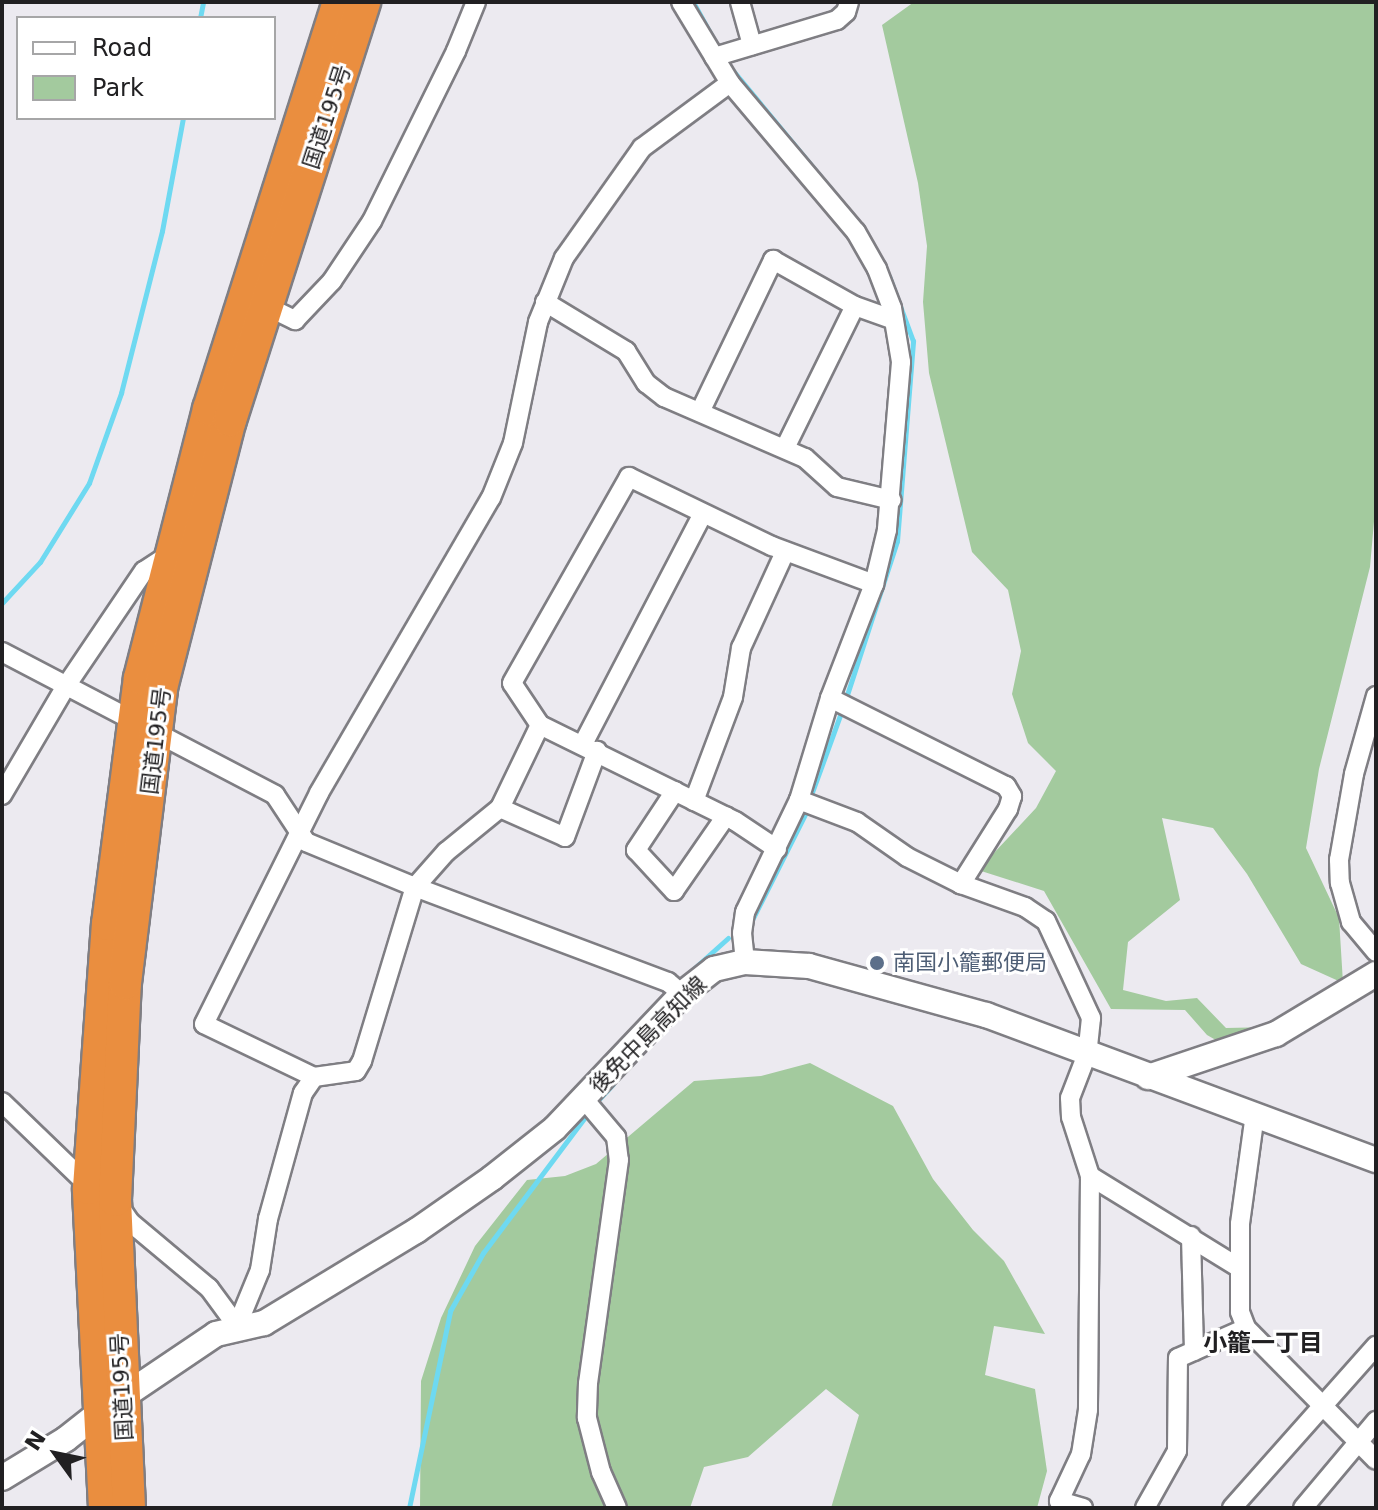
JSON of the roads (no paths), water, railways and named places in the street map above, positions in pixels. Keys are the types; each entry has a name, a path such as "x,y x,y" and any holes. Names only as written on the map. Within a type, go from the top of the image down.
{"highway":[{"name":"国道195号","path":"145,727 161,688 255,301 339,2"},
{"name":"国道195号","path":"105,1508 111,1405 102,1194 108,924 145,727 169,555 255,301 364,2"},
{"name":"国道195号","path":"111,1405 129,1508"}],"main road":[{"name":"後免中島高知線","path":"2,1478 66,1439 216,1334 237,1326 264,1323 416,1231 545,1137 682,994 714,969 745,962 809,966 888,985 986,1015 1376,1160"},
{"path":"1148,1077 1276,1034 1376,974"}],"street":[{"path":"255,301 295,320 332,281 372,221 456,51 476,2"},
{"path":"681,2 730,83 856,232 877,269 894,320 901,378 891,500 874,584 799,800 742,921 745,962"},
{"path":"740,2 752,45"},
{"path":"714,57 837,20 846,12 849,2"},
{"path":"540,725 500,808 446,852 415,887 362,1061 356,1071 314,1077 204,1024 266,893 319,793 491,498 513,443 526,368 545,302 564,258 632,160 655,138 730,83"},
{"path":"700,412 773,260 855,306 894,320"},
{"path":"545,302 626,351 657,393 811,461 837,487 891,500"},
{"path":"785,448 855,306"},
{"path":"777,849 726,816 540,725 512,683 629,477 785,552 874,584"},
{"path":"500,808 565,837 590,748 703,513"},
{"path":"694,801 733,697 741,648 785,552"},
{"path":"2,795 66,686 144,571 169,555"},
{"path":"2,652 275,795 306,842 415,887 668,982 682,994"},
{"path":"1376,696 1372,720 1351,788 1339,860 1340,883 1351,922 1376,952"},
{"path":"834,700 1006,786 1012,796 1008,809 961,884"},
{"path":"675,791 636,850 674,891 726,816"},
{"path":"799,800 857,822 907,857 961,884 1025,907 1046,921 1091,1018 1087,1054 1070,1098 1071,1117 1090,1176 1086,1433 1081,1454 1059,1501 1083,1508"},
{"path":"237,1326 260,1270 268,1219 303,1093 314,1077"},
{"path":"584,1099 616,1137 619,1160 588,1383 587,1418 601,1472 617,1508"},
{"path":"2,1102 130,1222 209,1288 237,1326"},
{"path":"1255,1114 1240,1224 1240,1312 1246,1328 1376,1460"},
{"path":"1090,1176 1238,1267"},
{"path":"1191,1236 1194,1351"},
{"path":"1145,1508 1177,1451 1178,1358 1246,1328"},
{"path":"1232,1508 1376,1346"},
{"path":"1303,1508 1376,1421"}],"waterway":[{"path":"200,16 203,2"},
{"path":"693,2 714,40"},
{"path":"730,67 846,207"},
{"path":"2,603 40,562 89,483 121,393 162,231 183,120"},
{"path":"845,701 897,541 913,341 889,276"},
{"path":"811,795 842,710"},
{"path":"751,922 806,812"},
{"path":"681,980 728,938"},
{"path":"600,1098 613,1084"},
{"path":"409,1508 450,1311 483,1253 588,1113"}],"place":[{"name":"南国小籠郵便局","path":"877,963"}],"district":[{"name":"小籠一丁目","path":"1263,1344"}]}
